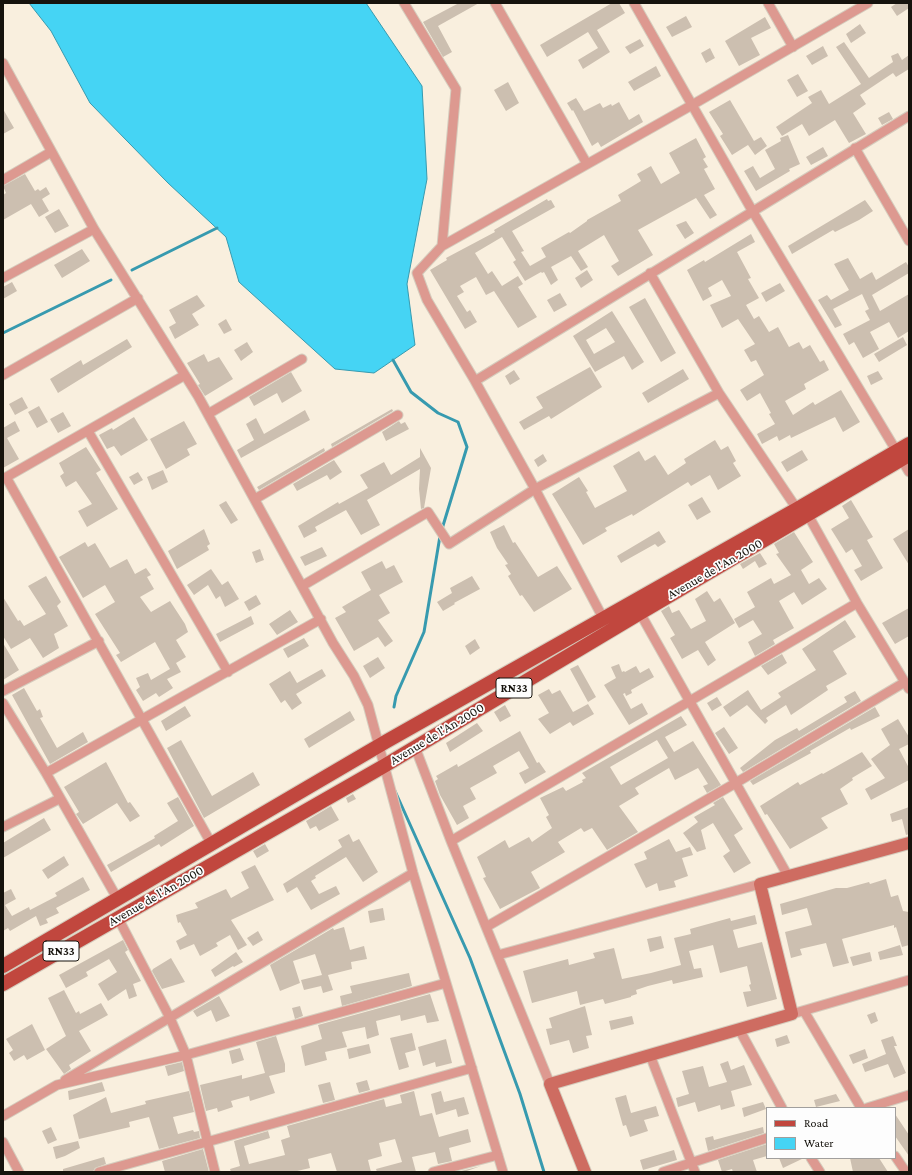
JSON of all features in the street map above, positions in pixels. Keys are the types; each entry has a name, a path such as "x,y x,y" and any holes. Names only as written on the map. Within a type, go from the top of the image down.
{"main road":[{"name":"Avenue de l'An 2000","path":"3,984 384,766 640,613 803,512 904,452"},
{"name":"Avenue de l'An 2000","path":"3,966 378,746 603,618 803,512"}],"street":[{"path":"404,3 456,89 442,246"},
{"path":"495,3 587,164"},
{"path":"634,3 753,212 904,452 909,472"},
{"path":"768,3 793,47"},
{"path":"603,618 535,489 475,381 427,300 417,273 442,246 692,105 868,3"},
{"path":"3,63 94,229 138,298 208,414 302,586 322,619 333,643 354,676 368,705 413,873 503,1172"},
{"path":"475,381 909,116"},
{"path":"855,148 909,241"},
{"path":"3,180 51,152"},
{"path":"3,278 94,229"},
{"path":"486,927 907,685 803,512 719,393 650,273"},
{"path":"3,375 138,298"},
{"path":"208,414 302,359"},
{"path":"185,375 5,478 99,641 211,843"},
{"path":"302,586 428,512 449,544 535,489 719,393"},
{"path":"255,499 398,415"},
{"path":"88,431 228,672"},
{"path":"451,841 857,603"},
{"path":"640,613 734,784 788,876"},
{"path":"46,773 322,619"},
{"path":"3,691 99,641"},
{"path":"4,708 46,773 59,799 117,898"},
{"path":"415,747 451,841 585,1172"},
{"path":"3,827 59,799"},
{"path":"498,955 909,843"},
{"path":"3,1116 413,873"},
{"path":"760,884 792,1014"},
{"path":"118,918 170,1018 186,1055 206,1142 215,1172"},
{"path":"550,1084 909,980"},
{"path":"57,1085 186,1055 446,983"},
{"path":"804,1011 860,1107"},
{"path":"740,1029 781,1107"},
{"path":"650,1055 695,1172"},
{"path":"99,1172 472,1068"},
{"path":"870,1107 909,1095"},
{"path":"663,1172 766,1138"},
{"path":"3,1142 19,1172"},
{"path":"433,1172 498,1154"},
{"path":"896,1157 906,1172"},
{"path":"812,1159 820,1172"}],"water":[{"path":"29,3 366,3 422,86 427,179 407,284 415,345 374,373 335,369 239,282 226,237 168,183 90,103 51,31"}],"building":[{"path":"459,3 479,3 438,26 452,52 443,57 423,22"},
{"path":"612,3 619,3 625,13 597,30 610,52 583,69 578,60 598,48 588,32 547,57 540,45"},
{"path":"897,3 909,3 909,8 897,16 891,7"},
{"path":"686,16 692,27 672,37 666,27"},
{"path":"765,17 771,28 751,38 760,55 739,66 725,41"},
{"path":"860,24 866,33 851,43 846,34"},
{"path":"640,39 644,46 630,54 625,47"},
{"path":"844,42 869,78 893,62 891,56 898,53 902,60 909,55 909,69 896,77 893,73 860,95 866,104 853,113 866,134 849,143 835,120 809,136 802,124 782,136 776,127 812,103 808,97 821,90 829,104 861,84 836,47"},
{"path":"823,46 828,56 812,65 806,56"},
{"path":"710,48 715,58 706,63 701,53"},
{"path":"656,66 661,76 634,91 628,82"},
{"path":"798,74 808,91 797,97 787,80"},
{"path":"508,82 519,103 506,111 494,90"},
{"path":"576,98 584,111 600,103 603,108 611,104 612,106 619,102 629,120 639,114 643,122 601,147 598,142 592,146 573,110 572,111 567,103"},
{"path":"730,100 754,141 761,137 767,146 755,155 748,145 732,155 720,136 723,134 709,112"},
{"path":"3,109 14,128 3,134"},
{"path":"889,112 893,119 882,125 878,118"},
{"path":"788,135 800,164 789,169 790,171 756,191 744,171 753,166 760,178 775,169 765,150 781,141 780,138"},
{"path":"696,138 706,157 703,159 708,167 704,169 715,189 704,195 717,215 710,219 696,198 638,230 653,255 618,276 611,266 619,261 604,235 578,251 588,267 581,271 571,256 551,267 558,280 551,285 544,272 541,272 525,281 513,262 516,260 502,237 475,253 488,274 492,271 502,286 518,276 523,284 518,287 537,317 518,328 494,291 486,295 476,277 460,286 464,292 457,296 467,312 470,310 477,322 465,329 430,270 447,260 446,258 495,232 494,230 547,199 548,201 551,200 555,207 512,231 524,251 521,252 530,266 546,257 541,248 569,232 570,233 587,220 621,201 618,195 641,181 637,174 651,166 661,184 680,173 669,153"},
{"path":"823,147 828,156 811,165 806,157"},
{"path":"25,174 35,191 38,189 40,191 46,187 50,194 42,199 49,211 39,217 31,204 3,220 3,195 6,193 3,186"},
{"path":"865,200 873,211 835,232 833,230 792,254 788,246"},
{"path":"59,209 69,226 55,233 45,217"},
{"path":"686,221 694,233 685,239 676,225"},
{"path":"751,234 755,242 737,252 751,278 748,279 759,298 746,305 754,319 759,316 769,332 778,327 789,347 799,342 803,349 810,345 820,362 824,360 829,370 804,384 806,389 785,401 793,415 813,402 815,405 841,390 860,422 843,432 835,417 791,438 790,435 779,441 777,436 762,444 757,434 775,424 760,393 747,401 740,390 764,375 756,360 751,362 744,350 755,344 738,319 722,328 710,305 731,296 722,280 708,288 712,296 703,301 687,270 704,260 705,262"},
{"path":"82,249 90,261 62,278 54,265"},
{"path":"848,258 860,279 872,272 876,280 906,262 909,267 909,273 872,295 880,311 909,294 909,331 898,338 889,322 870,332 879,349 863,358 854,342 849,345 843,334 870,320 865,311 869,309 862,294 833,309 842,325 835,328 818,300 827,295 831,300 849,290 834,264"},
{"path":"587,270 593,280 581,288 575,278"},
{"path":"12,282 17,291 3,299 3,287"},
{"path":"780,283 785,291 766,302 761,293"},
{"path":"560,293 567,305 554,312 547,300"},
{"path":"197,295 205,306 192,314 199,325 175,339 169,327 176,323 169,310"},
{"path":"645,298 676,353 661,362 629,307"},
{"path":"612,311 644,362 632,370 624,356 595,372 573,336","holes":["606,328 615,342 594,354 586,340"]},
{"path":"226,319 232,330 224,334 218,324"},
{"path":"903,337 907,345 879,362 874,354"},
{"path":"127,339 132,347 58,393 50,379 81,360 83,365"},
{"path":"247,342 253,352 241,361 234,350"},
{"path":"204,354 208,362 219,357 233,379 205,396 198,385 200,384 187,363"},
{"path":"590,367 602,387 551,419 549,416 524,430 519,422 543,408 536,397"},
{"path":"683,369 689,379 648,403 642,393"},
{"path":"514,370 520,379 510,385 505,376"},
{"path":"878,371 883,379 871,385 867,376"},
{"path":"291,372 302,391 282,403 277,393 254,406 249,397"},
{"path":"22,397 28,408 15,415 9,404"},
{"path":"39,406 48,422 37,428 28,412"},
{"path":"392,409 393,411 332,447 331,444"},
{"path":"305,410 310,420 241,458 237,450 254,440 246,424 256,418 264,434"},
{"path":"63,412 71,426 58,433 50,419"},
{"path":"134,417 148,440 121,456 114,446 107,449 99,435 112,428 113,430"},
{"path":"15,421 20,431 7,438 19,459 3,468 3,428"},
{"path":"184,421 197,444 187,449 190,455 166,469 150,439"},
{"path":"399,421 401,424 405,422 409,429 386,441 382,432"},
{"path":"715,440 721,450 728,446 736,461 733,463 741,476 718,490 710,475 691,486 688,482 633,516 632,514 605,528 607,531 583,545 552,494 579,477 588,491 586,492 595,508 627,491 613,466 639,451 645,461 655,455 668,475 686,463 684,459"},
{"path":"86,447 101,470 96,473 118,509 87,527 78,511 92,504 76,481 66,487 60,476 64,473 59,463"},
{"path":"324,448 325,451 259,490 257,487"},
{"path":"420,448 431,468 424,508 421,509 419,489 420,469 367,500 380,525 361,535 346,510 315,527 317,531 304,538 298,526 338,502 339,504 368,488 360,475 384,462 391,475 420,457"},
{"path":"802,450 808,460 787,472 781,462"},
{"path":"543,454 547,461 538,467 534,460"},
{"path":"334,460 342,472 330,480 327,475 297,491 293,484"},
{"path":"163,470 168,482 152,490 147,477"},
{"path":"138,472 143,480 134,485 129,477"},
{"path":"702,497 711,512 697,520 688,505"},
{"path":"851,500 873,537 867,540 883,568 861,581 854,570 862,566 852,549 846,553 831,529 849,518 842,506"},
{"path":"226,501 238,520 231,524 219,505"},
{"path":"504,525 513,543 515,542 538,577 557,566 572,589 534,612 522,595 520,596 508,576 511,574 505,565 508,564 497,548 490,532"},
{"path":"204,529 210,544 207,546 209,550 177,569 168,551"},
{"path":"909,529 909,565 893,539"},
{"path":"659,531 666,542 658,547 655,544 621,563 617,556"},
{"path":"794,532 813,562 801,570 809,584 819,578 827,589 802,605 794,592 779,601 794,628 773,640 775,644 755,656 748,642 762,634 753,620 739,628 734,619 755,607 747,592 771,578 774,584 791,575 776,554 779,553 774,544"},
{"path":"85,542 88,547 95,543 110,568 127,559 135,574 146,568 151,575 147,577 154,589 140,597 151,612 170,601 185,624 188,632 176,640 186,657 176,663 181,672 167,679 173,688 159,697 156,693 143,701 136,690 140,687 136,678 148,673 151,680 170,669 155,642 121,662 116,655 120,653 95,614 115,602 105,585 83,598 59,557"},
{"path":"322,547 327,556 305,566 300,557"},
{"path":"260,549 264,560 256,563 252,552"},
{"path":"760,553 767,564 759,568 755,561 743,569 740,564"},
{"path":"382,561 386,569 394,565 403,582 379,595 390,613 378,620 393,641 385,647 378,637 354,651 335,618 346,612 342,607 371,590 361,572"},
{"path":"211,569 222,585 228,581 239,599 225,607 220,596 216,599 208,585 194,595 187,585"},
{"path":"46,576 61,602 57,606 68,626 54,634 59,648 43,658 30,638 11,649 3,636 3,597 18,621 20,620 24,626 46,614 28,586"},
{"path":"472,576 480,589 454,603 455,604 443,611 437,602 452,593 450,588"},
{"path":"707,591 714,602 720,598 735,623 705,642 716,660 708,666 698,650 682,659 670,638 675,635 661,611 669,606 672,613 679,610 691,629 706,621 695,599"},
{"path":"256,595 261,604 249,611 244,602"},
{"path":"909,608 909,636 895,644 882,623"},
{"path":"290,610 298,622 277,635 269,624"},
{"path":"251,616 254,624 220,642 216,634"},
{"path":"845,620 856,637 833,651 847,674 826,686 828,690 791,715 786,705 766,718 768,721 765,724 747,705 730,717 723,707 748,690 761,710 781,697 778,693 816,670 802,649"},
{"path":"304,638 309,646 288,658 283,649"},
{"path":"475,639 480,648 470,655 465,646"},
{"path":"3,643 19,670 3,680"},
{"path":"782,654 787,663 768,675 761,666"},
{"path":"378,657 385,668 370,678 363,666"},
{"path":"619,664 622,672 636,666 640,673 649,668 654,677 631,690 632,693 626,696 625,693 623,694 631,709 642,703 648,714 629,725 604,685 616,678 611,667"},
{"path":"578,665 596,697 588,702 570,669"},
{"path":"322,669 326,676 296,694 302,703 292,710 285,700 281,703 269,684 290,671 297,683"},
{"path":"24,688 37,711 40,709 43,717 40,718 57,748 83,732 88,742 50,764 12,695"},
{"path":"549,689 552,694 560,690 573,712 588,704 594,714 573,726 570,722 550,734 538,719 549,713 538,695"},
{"path":"855,691 861,701 743,772 740,768 775,740 797,728 799,731 847,702 844,697"},
{"path":"717,697 722,705 712,711 707,703"},
{"path":"505,705 511,716 500,722 494,712"},
{"path":"185,706 191,716 166,731 161,721"},
{"path":"875,707 880,716 851,730 850,728 810,751 811,753 753,785 750,781"},
{"path":"350,711 355,720 309,748 304,739"},
{"path":"681,716 687,725 665,737 674,752 693,741 721,785 707,793 703,786 708,784 698,768 675,780 669,768 635,788 639,794 619,806 638,832 607,850 592,828 584,832 581,828 558,842 565,852 531,872 540,888 500,909 483,878 486,877 477,857 505,840 509,848 529,837 532,842 552,828 546,817 549,815 540,798 563,787 566,791 583,782 582,780 586,778 582,773","holes":["657,740 668,758 621,785 610,767"]},
{"path":"898,719 909,737 909,744 899,749 909,768 909,780 871,800 865,789 885,778 871,759 890,745 881,729"},
{"path":"477,723 483,731 450,752 446,743"},
{"path":"724,727 738,748 729,754 715,733"},
{"path":"520,731 537,763 539,762 546,772 525,784 519,773 529,768 519,751 493,766 497,773 470,788 476,799 463,806 469,818 457,825 440,795 435,781 438,779 436,776 457,764 458,767"},
{"path":"181,740 212,796 253,772 260,785 204,818 167,748"},
{"path":"862,752 872,766 852,778 853,780 840,789 848,804 821,818 828,828 790,849 760,806 798,782 800,785"},
{"path":"106,762 128,803 130,802 140,816 130,822 117,803 83,824 76,814 79,812 64,787"},
{"path":"353,794 356,799 348,803 346,798"},
{"path":"178,797 194,826 161,847 159,844 111,872 107,865 155,838 154,836 178,821 167,803"},
{"path":"723,797 743,829 734,835 751,863 734,873 723,856 730,851 713,823 701,830 706,849 697,852 683,833 698,822 694,817 715,805 713,803"},
{"path":"331,806 339,820 319,831 316,826 310,829 306,821"},
{"path":"909,807 909,834 906,835 902,819 892,822 890,814"},
{"path":"44,818 51,830 3,858 3,843"},
{"path":"349,834 353,842 359,839 378,872 363,882 346,857 315,876 316,878 311,881 319,894 336,886 340,894 311,910 297,887 287,893 283,884 342,847 338,840"},
{"path":"669,839 676,852 690,847 693,855 682,858 688,876 674,881 676,887 659,891 657,883 646,888 634,864 647,859 644,852"},
{"path":"265,844 269,851 257,858 253,851"},
{"path":"64,856 69,865 48,879 42,870"},
{"path":"255,865 274,900 231,920 247,945 238,950 230,935 216,943 218,946 200,956 194,944 180,950 176,941 187,935 180,922 178,923 176,915 198,908 195,903 226,889 231,898 249,888 241,872"},
{"path":"83,877 90,890 56,908 59,913 46,919 48,923 40,926 36,916 10,931 8,928 3,931 3,893 11,889 16,899 5,905 12,916 29,907 30,910 57,896 55,893"},
{"path":"886,879 891,897 898,895 903,911 909,912 909,945 902,947 894,925 842,939 849,963 833,967 826,943 800,949 802,955 791,958 785,932 812,925 807,908 782,915 780,904 836,888 847,888 869,882 870,884"},
{"path":"383,908 385,920 370,923 368,911"},
{"path":"755,915 757,924 733,930 738,948 762,942 777,999 747,1007 743,992 751,991 749,985 751,984 747,966 720,973 713,945 689,951 694,969 701,968 703,977 673,984 672,980 648,986 636,990 637,994 631,997 605,1004 603,999 580,1005 577,991 532,1003 523,971 568,959 569,965 595,958 593,953 614,948 622,979 651,973 681,965 674,938 691,934 690,929 730,918 731,921"},
{"path":"344,927 350,950 364,946 367,959 351,962 352,969 328,975 333,990 323,993 321,986 304,990 301,980 322,975 315,954 293,961 300,983 280,991 270,965 333,928 334,930"},
{"path":"258,931 263,940 253,946 247,938"},
{"path":"661,936 664,948 650,952 647,939"},
{"path":"123,940 128,950 125,952 141,981 133,984 137,996 129,999 126,989 108,1001 98,984 117,972 109,959 86,972 88,976 66,988 59,975"},
{"path":"900,945 903,955 880,960 878,952"},
{"path":"236,952 243,962 215,977 211,970"},
{"path":"870,952 872,961 853,966 850,957"},
{"path":"171,958 185,982 162,989 152,971"},
{"path":"409,973 412,986 342,1006 340,996 352,993 350,986"},
{"path":"64,990 76,1013 79,1011 80,1014 101,1003 108,1015 79,1031 91,1051 69,1065 71,1069 64,1074 46,1049 66,1036 48,998"},
{"path":"430,994 439,1021 427,1023 425,1015 401,1021 400,1015 376,1021 379,1035 367,1039 365,1027 342,1032 347,1047 325,1052 327,1060 305,1066 301,1046 322,1039 318,1025"},
{"path":"219,996 230,1016 216,1022 211,1010 197,1017 193,1011"},
{"path":"300,1006 303,1016 295,1019 292,1008"},
{"path":"585,1006 592,1035 586,1036 589,1048 573,1053 569,1040 550,1045 546,1029 552,1028 549,1018"},
{"path":"875,1012 878,1021 871,1024 867,1015"},
{"path":"632,1016 634,1024 611,1030 609,1021"},
{"path":"32,1024 45,1050 27,1060 24,1055 14,1061 9,1053 13,1050 6,1039"},
{"path":"412,1033 416,1050 405,1053 409,1067 399,1070 390,1038"},
{"path":"787,1035 790,1043 777,1047 775,1039"},
{"path":"276,1036 285,1064 285,1072 269,1076 275,1093 250,1101 249,1096 231,1101 233,1107 218,1112 217,1108 206,1111 200,1085 242,1075 242,1079 265,1073 256,1042"},
{"path":"893,1036 897,1046 894,1046 906,1073 894,1078 888,1064 865,1072 862,1064 886,1054 881,1040"},
{"path":"446,1039 452,1063 436,1067 435,1062 423,1066 418,1047"},
{"path":"369,1044 371,1053 349,1059 347,1049"},
{"path":"240,1048 244,1060 232,1064 229,1051"},
{"path":"865,1049 868,1058 853,1064 849,1055"},
{"path":"728,1061 731,1070 744,1065 752,1085 731,1091 735,1106 721,1110 720,1105 698,1112 695,1102 678,1107 676,1098 689,1094 682,1071 703,1066 709,1087 727,1082 720,1064"},
{"path":"182,1062 184,1071 168,1076 165,1066"},
{"path":"367,1080 370,1090 359,1093 356,1083"},
{"path":"102,1082 105,1091 69,1100 68,1091"},
{"path":"330,1082 335,1100 323,1103 318,1085"},
{"path":"189,1091 194,1112 173,1117 178,1134 193,1130 194,1132 199,1131 200,1138 159,1149 149,1117 129,1122 130,1127 79,1139 73,1115 106,1097 111,1113 146,1104 145,1101"},
{"path":"414,1091 420,1116 432,1113 439,1137 468,1129 471,1142 449,1148 452,1161 438,1164 435,1152 412,1157 416,1172 377,1172 376,1169 402,1162 395,1139 379,1143 382,1156 368,1160 371,1172 337,1172 331,1153 308,1159 310,1168 293,1172 231,1172 230,1169 240,1166 234,1141 268,1131 270,1138 244,1146 249,1164 285,1155 281,1140 290,1137 287,1126 384,1099 386,1107 402,1103 400,1095"},
{"path":"441,1091 444,1102 464,1097 469,1114 458,1117 456,1109 436,1115 431,1094"},
{"path":"836,1094 840,1101 816,1107 814,1100"},
{"path":"626,1095 631,1113 656,1106 659,1116 644,1120 648,1131 630,1137 626,1125 623,1126 615,1098"},
{"path":"763,1102 766,1109 744,1117 742,1108"},
{"path":"896,1116 909,1135 909,1156 896,1137"},
{"path":"51,1127 57,1140 48,1144 42,1131"},
{"path":"763,1127 764,1133 708,1151 705,1138 713,1136 714,1140"},
{"path":"78,1141 80,1148 56,1159 53,1147"},
{"path":"766,1144 766,1156 753,1160 757,1172 733,1172 732,1169 722,1172 718,1160"},
{"path":"203,1149 209,1172 165,1172 162,1161"},
{"path":"674,1150 677,1160 643,1170 640,1160"},
{"path":"104,1157 106,1164 95,1168 93,1172 63,1172 63,1169"},
{"path":"779,1159 802,1159 783,1168"},
{"path":"850,1159 880,1159 888,1172 853,1172"},
{"path":"481,1166 464,1172 457,1172"}],"waterway":[{"path":"132,270 217,228"},
{"path":"3,333 111,280"},
{"path":"393,360 411,392 438,413 458,422 467,447 442,529"},
{"path":"394,707 396,696 424,632 440,536"},
{"path":"395,791 470,958 520,1094 544,1172"}]}
